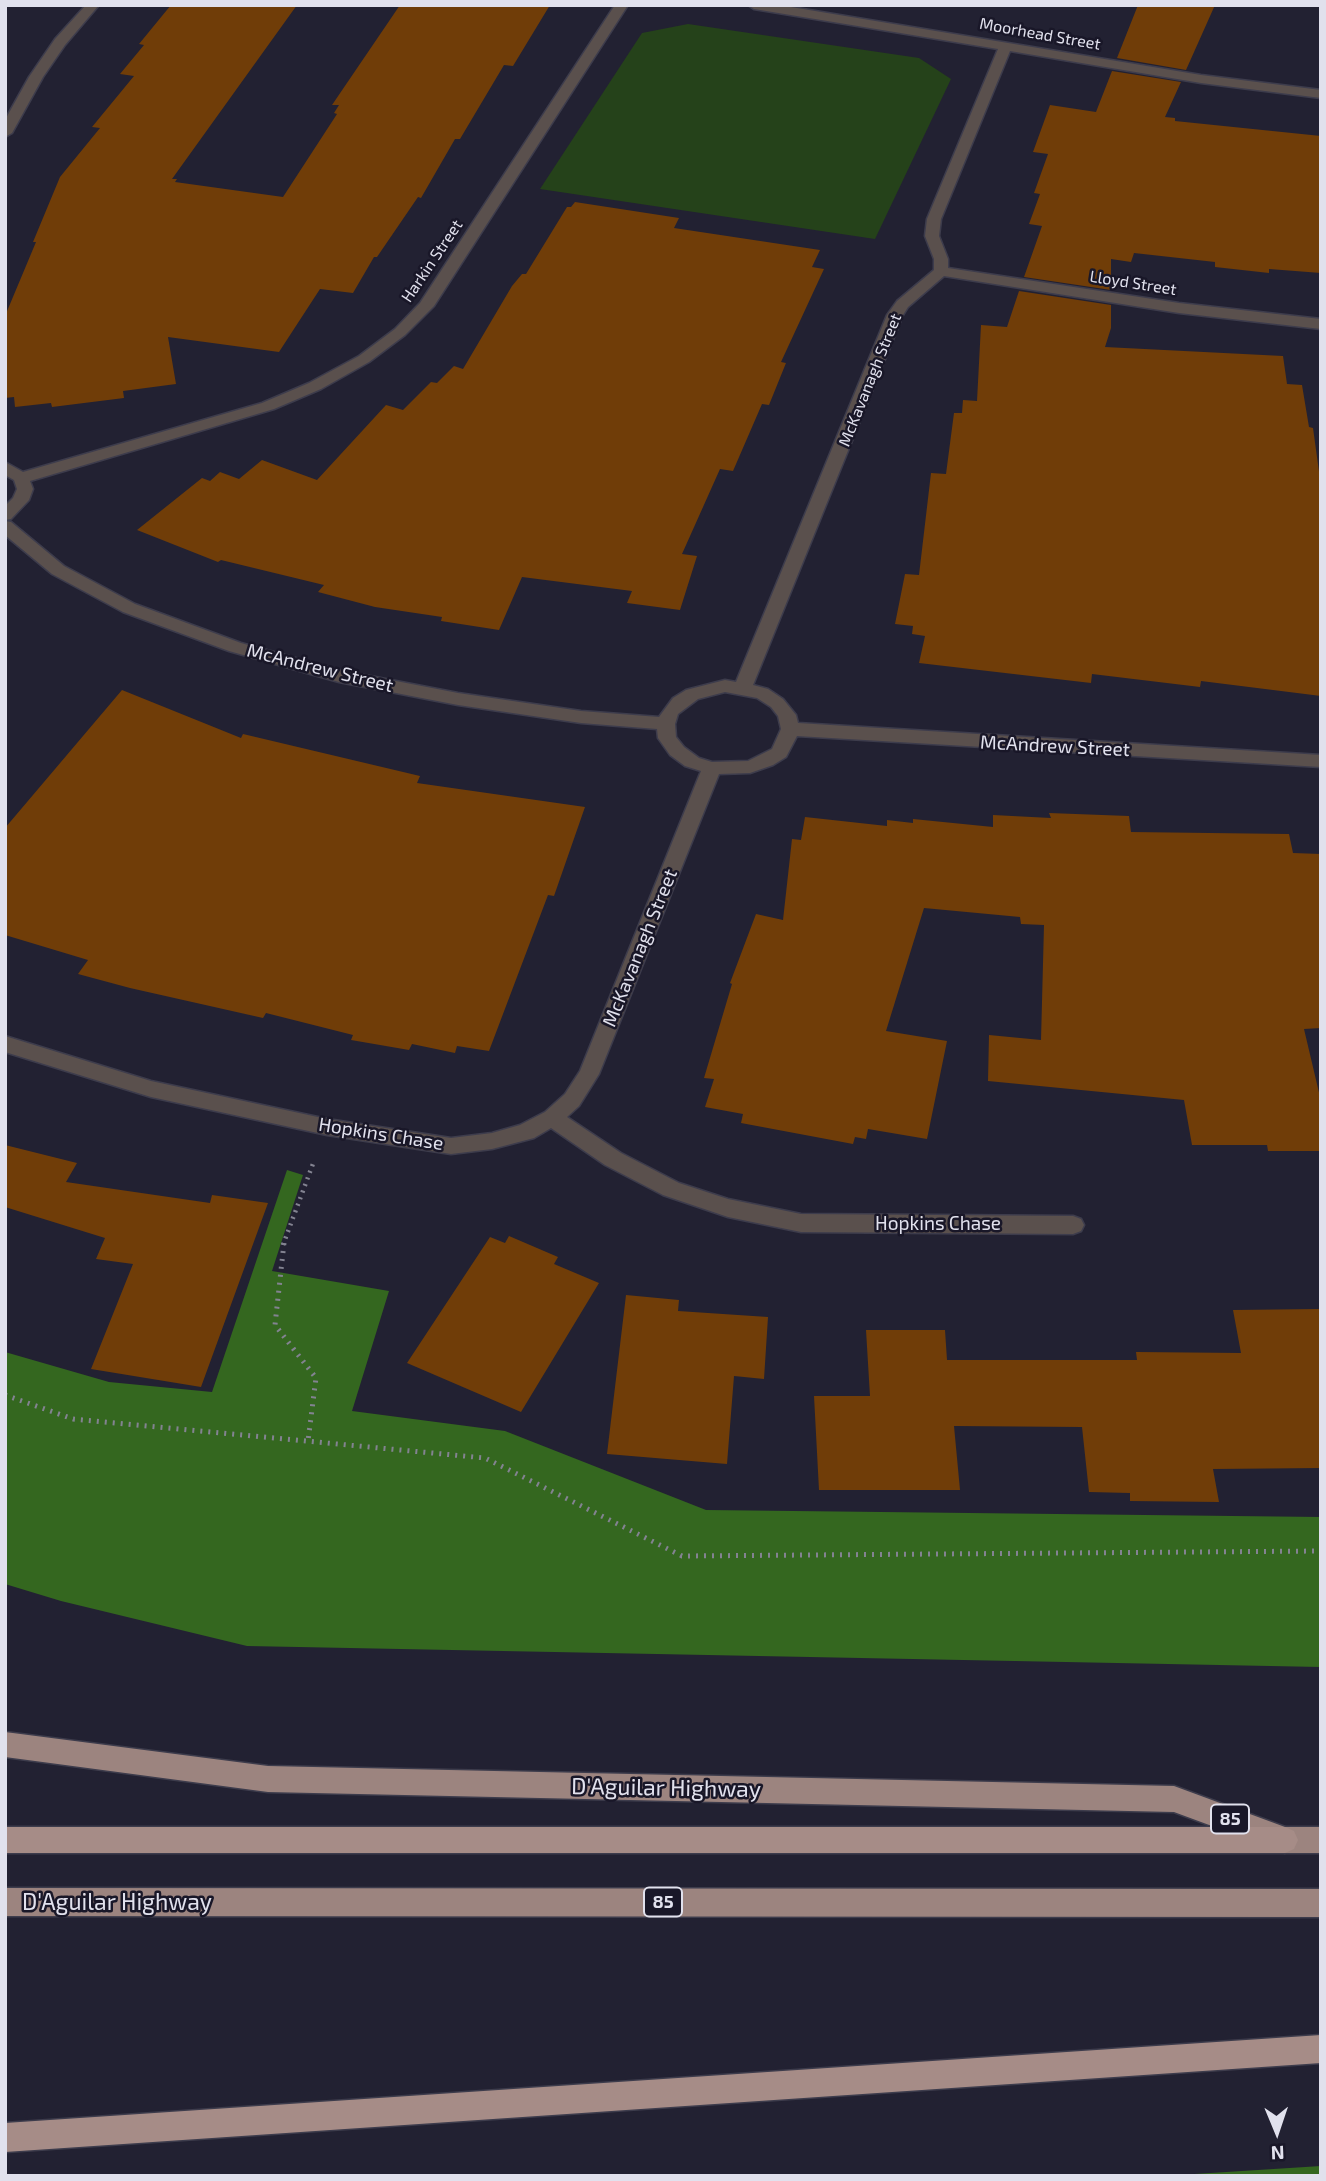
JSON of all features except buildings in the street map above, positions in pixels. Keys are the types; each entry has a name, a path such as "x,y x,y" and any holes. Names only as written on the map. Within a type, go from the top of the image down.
{"highway":[{"name":"D'Aguilar Highway","path":"5,1744 268,1779 1174,1799 1286,1840 1321,1840"},
{"path":"5,1840 1286,1840"},
{"name":"D'Aguilar Highway","path":"5,1902 1321,1903"},
{"path":"5,2138 1321,2049"}],"street":[{"path":"5,132 36,77 60,42 93,5"},
{"path":"622,5 635,6"},
{"name":"Harkin Street","path":"21,478 268,406 316,386 364,359 400,332 426,306 622,5"},
{"name":"Moorhead Street","path":"754,5 1201,79 1321,94"},
{"path":"941,271 941,259 932,236 934,219 1006,45"},
{"name":"Lloyd Street","path":"941,271 1179,308 1321,324"},
{"name":"McKavanagh Street","path":"743,688 895,315 902,304 941,271"},
{"path":"5,467 21,478 24,489 21,500 5,514"},
{"name":"McAndrew Street","path":"5,526 58,570 129,608 235,647 339,676 458,699 582,717 666,724"},
{"path":"726,686 762,694 777,703 787,715 789,729 779,753 766,761 750,767 712,768 692,762 677,751 667,738 666,724 670,712 692,694 726,686"},
{"name":"McAndrew Street","path":"789,729 1321,761"},
{"name":"McKavanagh Street","path":"552,1118 572,1100 589,1074 712,768"},
{"name":"Hopkins Chase","path":"5,1044 151,1089 327,1127 451,1146 492,1141 526,1132 552,1118 625,1165 671,1189 728,1208 801,1223 1073,1225"}],"path":[{"path":"308,1441 316,1378 275,1325 281,1250 327,1127"},
{"path":"5,1395 73,1419 485,1458 682,1556 1321,1551"}],"green space":[{"path":"688,24 919,58 951,79 875,239 540,189 642,33"},
{"path":"287,1170 303,1175 272,1271 389,1291 352,1411 505,1431 706,1510 1321,1517 1321,1667 247,1646 61,1601 5,1584 5,1352 109,1382 212,1392"},
{"path":"1321,2166 1321,2176 1163,2176"}]}
